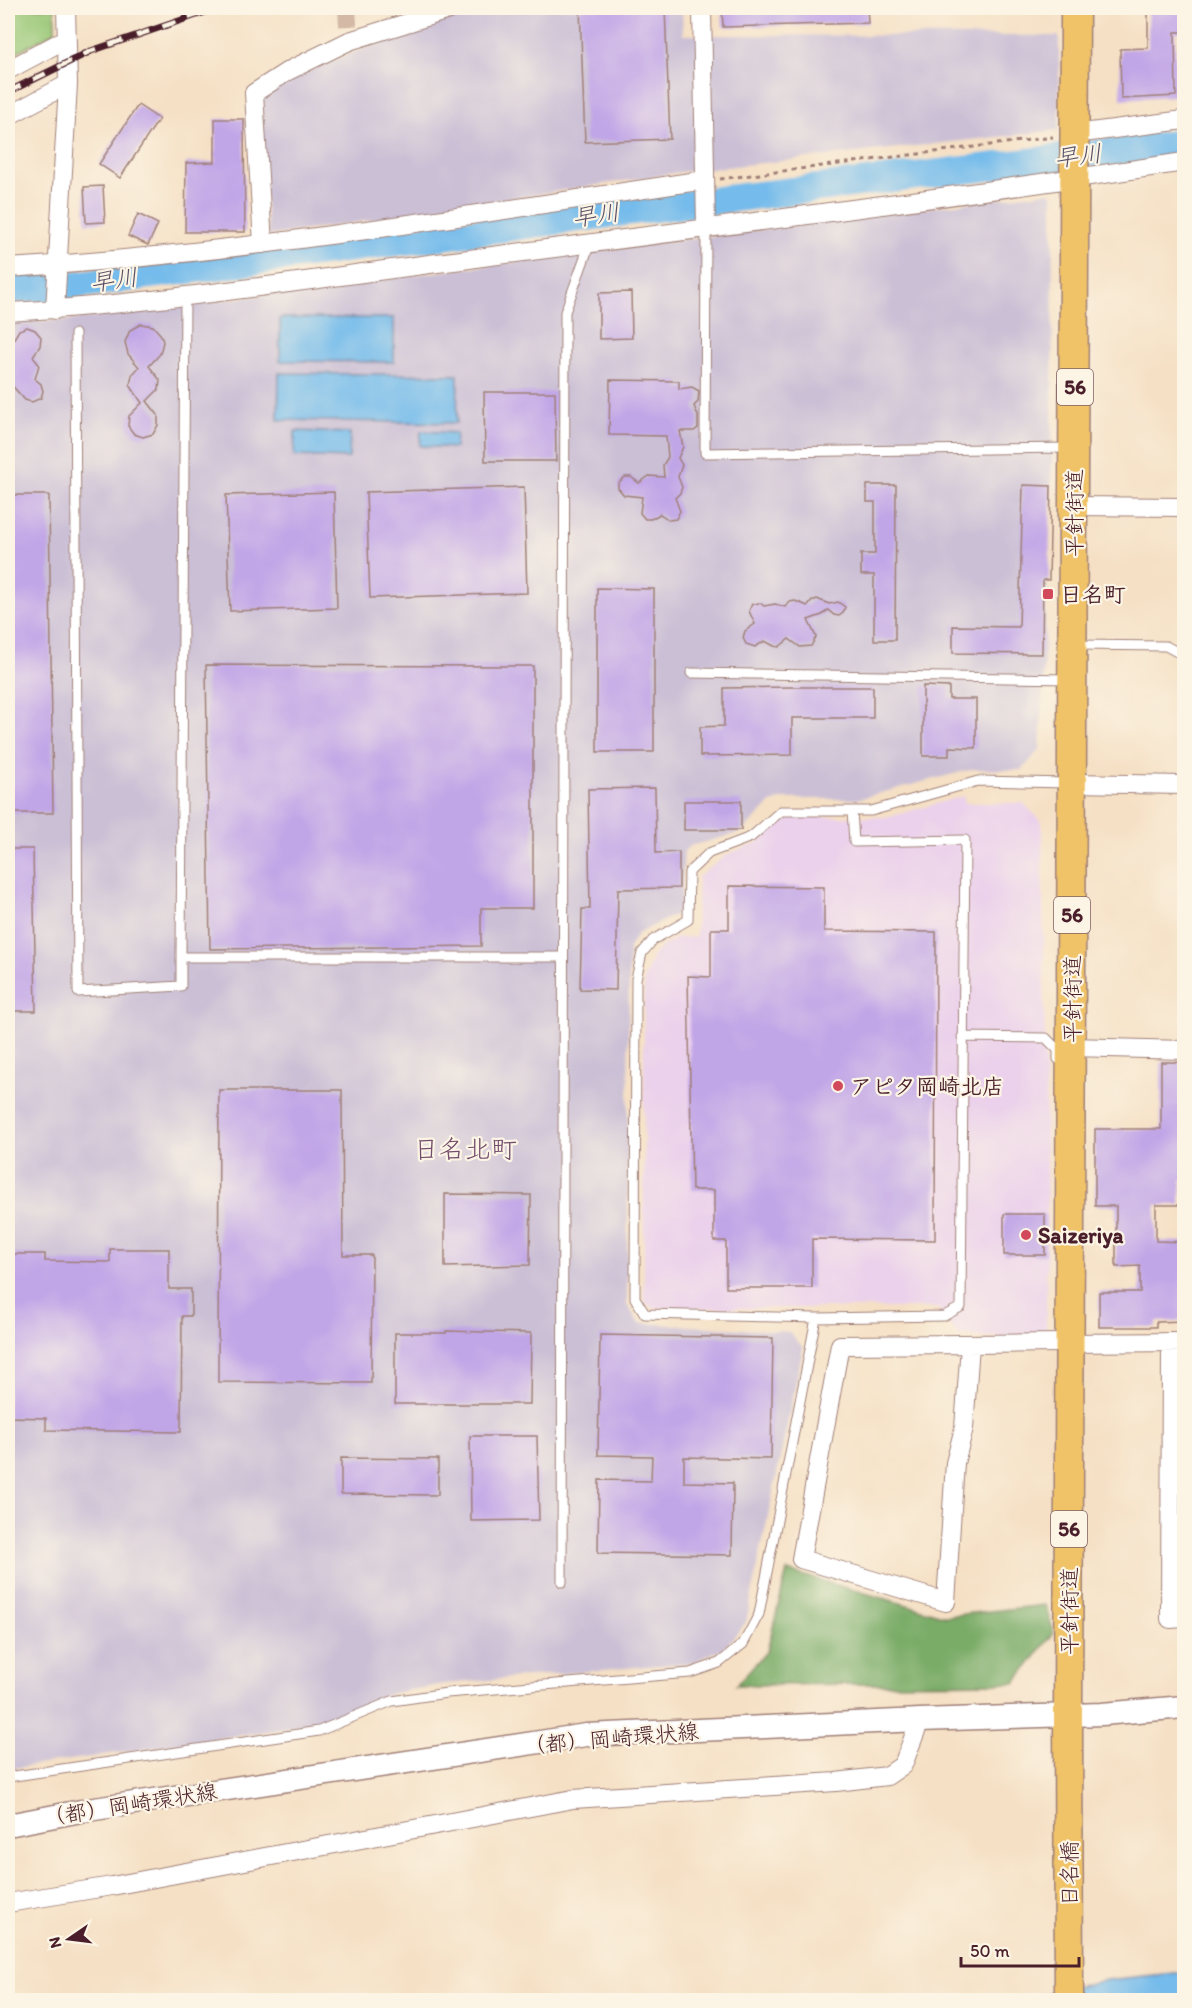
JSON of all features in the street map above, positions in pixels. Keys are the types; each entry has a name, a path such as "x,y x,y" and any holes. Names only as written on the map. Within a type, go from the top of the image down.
{"main road":[{"name":"56","path":"1075,8 1076,178"},
{"name":"平針街道","path":"1068,1748 1071,1123 1065,1059 1073,783 1076,178"},
{"name":"日名橋","path":"1068,1748 1069,2001"}],"street":[{"path":"262,244 254,93 288,71 349,41 455,8"},
{"path":"702,8 706,228"},
{"path":"55,310 68,84 66,39 70,9"},
{"path":"8,70 66,39"},
{"path":"8,116 68,84"},
{"path":"1075,134 1185,120"},
{"path":"8,312 55,310 185,295 706,228 1185,162"},
{"path":"8,268 262,244 705,180"},
{"path":"1074,506 1185,507"},
{"path":"1073,783 1185,785"},
{"path":"1065,1059 1185,1050"},
{"path":"970,1345 964,1428 955,1463 946,1602 801,1559 840,1345 1178,1342 1170,1619 1185,1618"},
{"name":"（都）岡崎環状線","path":"8,1824 585,1735 1068,1715 1185,1707"},
{"path":"8,1903 112,1886 573,1799 836,1782 887,1776 903,1765 920,1720"}],"lane":[{"path":"706,228 705,453 1075,448"},
{"path":"562,1582 565,312 590,243"},
{"path":"75,334 78,993 181,986 185,295"},
{"path":"1074,645 1166,646 1177,652 1185,652"},
{"path":"691,673 1074,680"},
{"path":"852,811 854,842 964,840 961,1307 944,1316 816,1318 645,1314 635,1299 636,979 642,953 653,940 688,920 689,872 709,853 751,837 781,811 852,811 872,811 978,781 1073,783"},
{"path":"181,957 563,957"},
{"path":"962,1037 1046,1038 1065,1059"},
{"path":"1060,1091 1071,1123"},
{"path":"8,1777 319,1731 392,1701 447,1694 690,1673 719,1663 743,1644 759,1614 816,1318"}],"path":[{"path":"705,180 1075,134"}],"shaded area":[{"path":"480,8 682,8 683,35 1059,36 1059,130 681,172 268,236 259,98 296,76 354,52"},
{"path":"1049,192 1053,195 1052,461 1040,749 1022,770 973,769 857,799 783,799 771,803 742,832 690,846 684,851 680,912 637,934 629,948 627,1305 639,1323 790,1332 803,1348 746,1622 725,1647 694,1662 444,1684 393,1693 315,1724 8,1769 8,322 71,320"},
{"path":"963,796 965,803 1023,803 1042,822 1047,1208 1046,1332 1040,1338 958,1336 938,1308 653,1308 644,1302 644,979 653,956 661,947 677,938 696,937 698,877 728,854 755,844 793,817 889,817"}],"green space":[{"path":"8,8 55,8 55,32 8,57"},
{"path":"787,1571 946,1616 1045,1605 1054,1632 1015,1683 736,1685 767,1651"}],"water":[{"path":"280,318 394,318 394,362 280,361"},
{"path":"279,373 458,375 457,423 278,420"},
{"path":"295,431 350,433 349,458 294,456"},
{"path":"421,431 456,433 455,448 420,446"},
{"path":"1184,1972 1184,2000 1018,2000 1106,1980"}],"building":[{"path":"580,8 665,8 670,139 585,142"},
{"path":"722,8 867,8 868,23 723,27"},
{"path":"1148,8 1185,8 1185,32 1175,32 1176,96 1121,99 1120,49 1148,48"},
{"path":"138,105 159,119 120,178 99,164"},
{"path":"215,119 244,119 245,232 185,232 186,163 215,162"},
{"path":"103,186 105,222 86,223 84,187"},
{"path":"138,214 158,224 148,245 128,236"},
{"path":"631,292 632,338 599,339 599,293"},
{"path":"141,324 153,326 161,335 163,342 160,354 149,366 160,380 159,389 147,401 158,415 158,425 153,434 143,437 134,434 128,426 129,416 142,403 130,385 132,375 139,367 128,354 125,342 130,330"},
{"path":"27,327 35,330 41,337 40,346 33,356 39,365 35,379 41,384 43,391 41,398 32,402 25,400 8,381 8,342 12,342 19,330"},
{"path":"610,380 679,381 679,389 692,387 699,391 698,402 694,406 698,416 698,428 694,431 680,431 683,447 678,458 682,465 678,477 682,487 675,498 680,511 676,519 669,520 660,514 651,519 645,519 640,513 642,497 624,495 618,488 618,483 625,477 631,477 639,483 649,476 664,477 663,465 668,457 666,436 609,435"},
{"path":"484,392 555,392 556,461 485,461"},
{"path":"867,485 896,485 895,640 874,640 874,575 861,575 861,554 875,554 875,502 867,502"},
{"path":"1023,485 1051,486 1049,580 1043,580 1042,654 953,653 953,626 1019,627"},
{"path":"524,487 527,593 370,598 366,492"},
{"path":"334,492 337,608 230,611 226,495"},
{"path":"8,495 49,495 53,813 8,813"},
{"path":"597,588 654,589 654,752 597,752"},
{"path":"817,599 829,604 838,602 845,607 839,616 828,610 808,620 816,637 811,646 800,647 789,639 779,647 765,641 755,647 746,644 743,638 745,631 755,624 749,611 752,604 760,603 764,606 775,604 785,607 795,601 808,606"},
{"path":"206,665 533,666 533,908 481,908 481,946 210,949"},
{"path":"923,686 949,687 949,699 976,699 976,748 949,747 949,756 923,756"},
{"path":"873,687 873,718 792,718 792,755 700,756 700,727 724,726 724,688"},
{"path":"655,788 656,853 679,852 679,888 618,889 616,990 580,989 582,909 590,909 588,789"},
{"path":"684,801 741,801 741,830 684,830"},
{"path":"8,849 33,849 36,1011 8,1011"},
{"path":"729,886 824,887 824,931 936,932 935,1240 812,1239 812,1288 726,1288 726,1241 714,1241 714,1190 692,1190 688,976 711,977 711,929 729,929"},
{"path":"1161,1062 1185,1062 1185,1180 1181,1180 1180,1205 1156,1205 1156,1241 1185,1242 1185,1321 1156,1322 1156,1327 1099,1327 1099,1292 1140,1292 1140,1266 1116,1267 1116,1206 1095,1206 1095,1129 1161,1129"},
{"path":"219,1090 342,1090 343,1255 372,1255 371,1383 218,1382"},
{"path":"445,1194 531,1195 530,1265 445,1267"},
{"path":"1004,1214 1045,1214 1045,1255 1004,1255"},
{"path":"110,1249 169,1249 169,1289 191,1289 191,1316 182,1316 181,1432 46,1430 46,1418 8,1417 8,1254 45,1254 45,1261 110,1262"},
{"path":"446,1331 531,1333 530,1404 395,1404 395,1333 446,1333"},
{"path":"600,1335 773,1338 771,1459 684,1457 684,1482 733,1483 732,1555 598,1553 599,1480 651,1481 652,1456 598,1455"},
{"path":"470,1436 537,1436 539,1520 471,1521"},
{"path":"341,1458 438,1459 438,1495 341,1494"}],"waterway":[{"name":"早川","path":"8,290 67,286 646,209 1184,143"}],"tunnel":[{"path":"347,8 349,41"}],"railway":[{"path":"8,92 91,51 217,8"}],"place":[{"name":"日名町","path":"1048,594"},
{"name":"アピタ岡崎北店","path":"838,1086"},
{"name":"Saizeriya","path":"1026,1235"}],"district":[{"name":"日名北町","path":"465,1149"}]}
